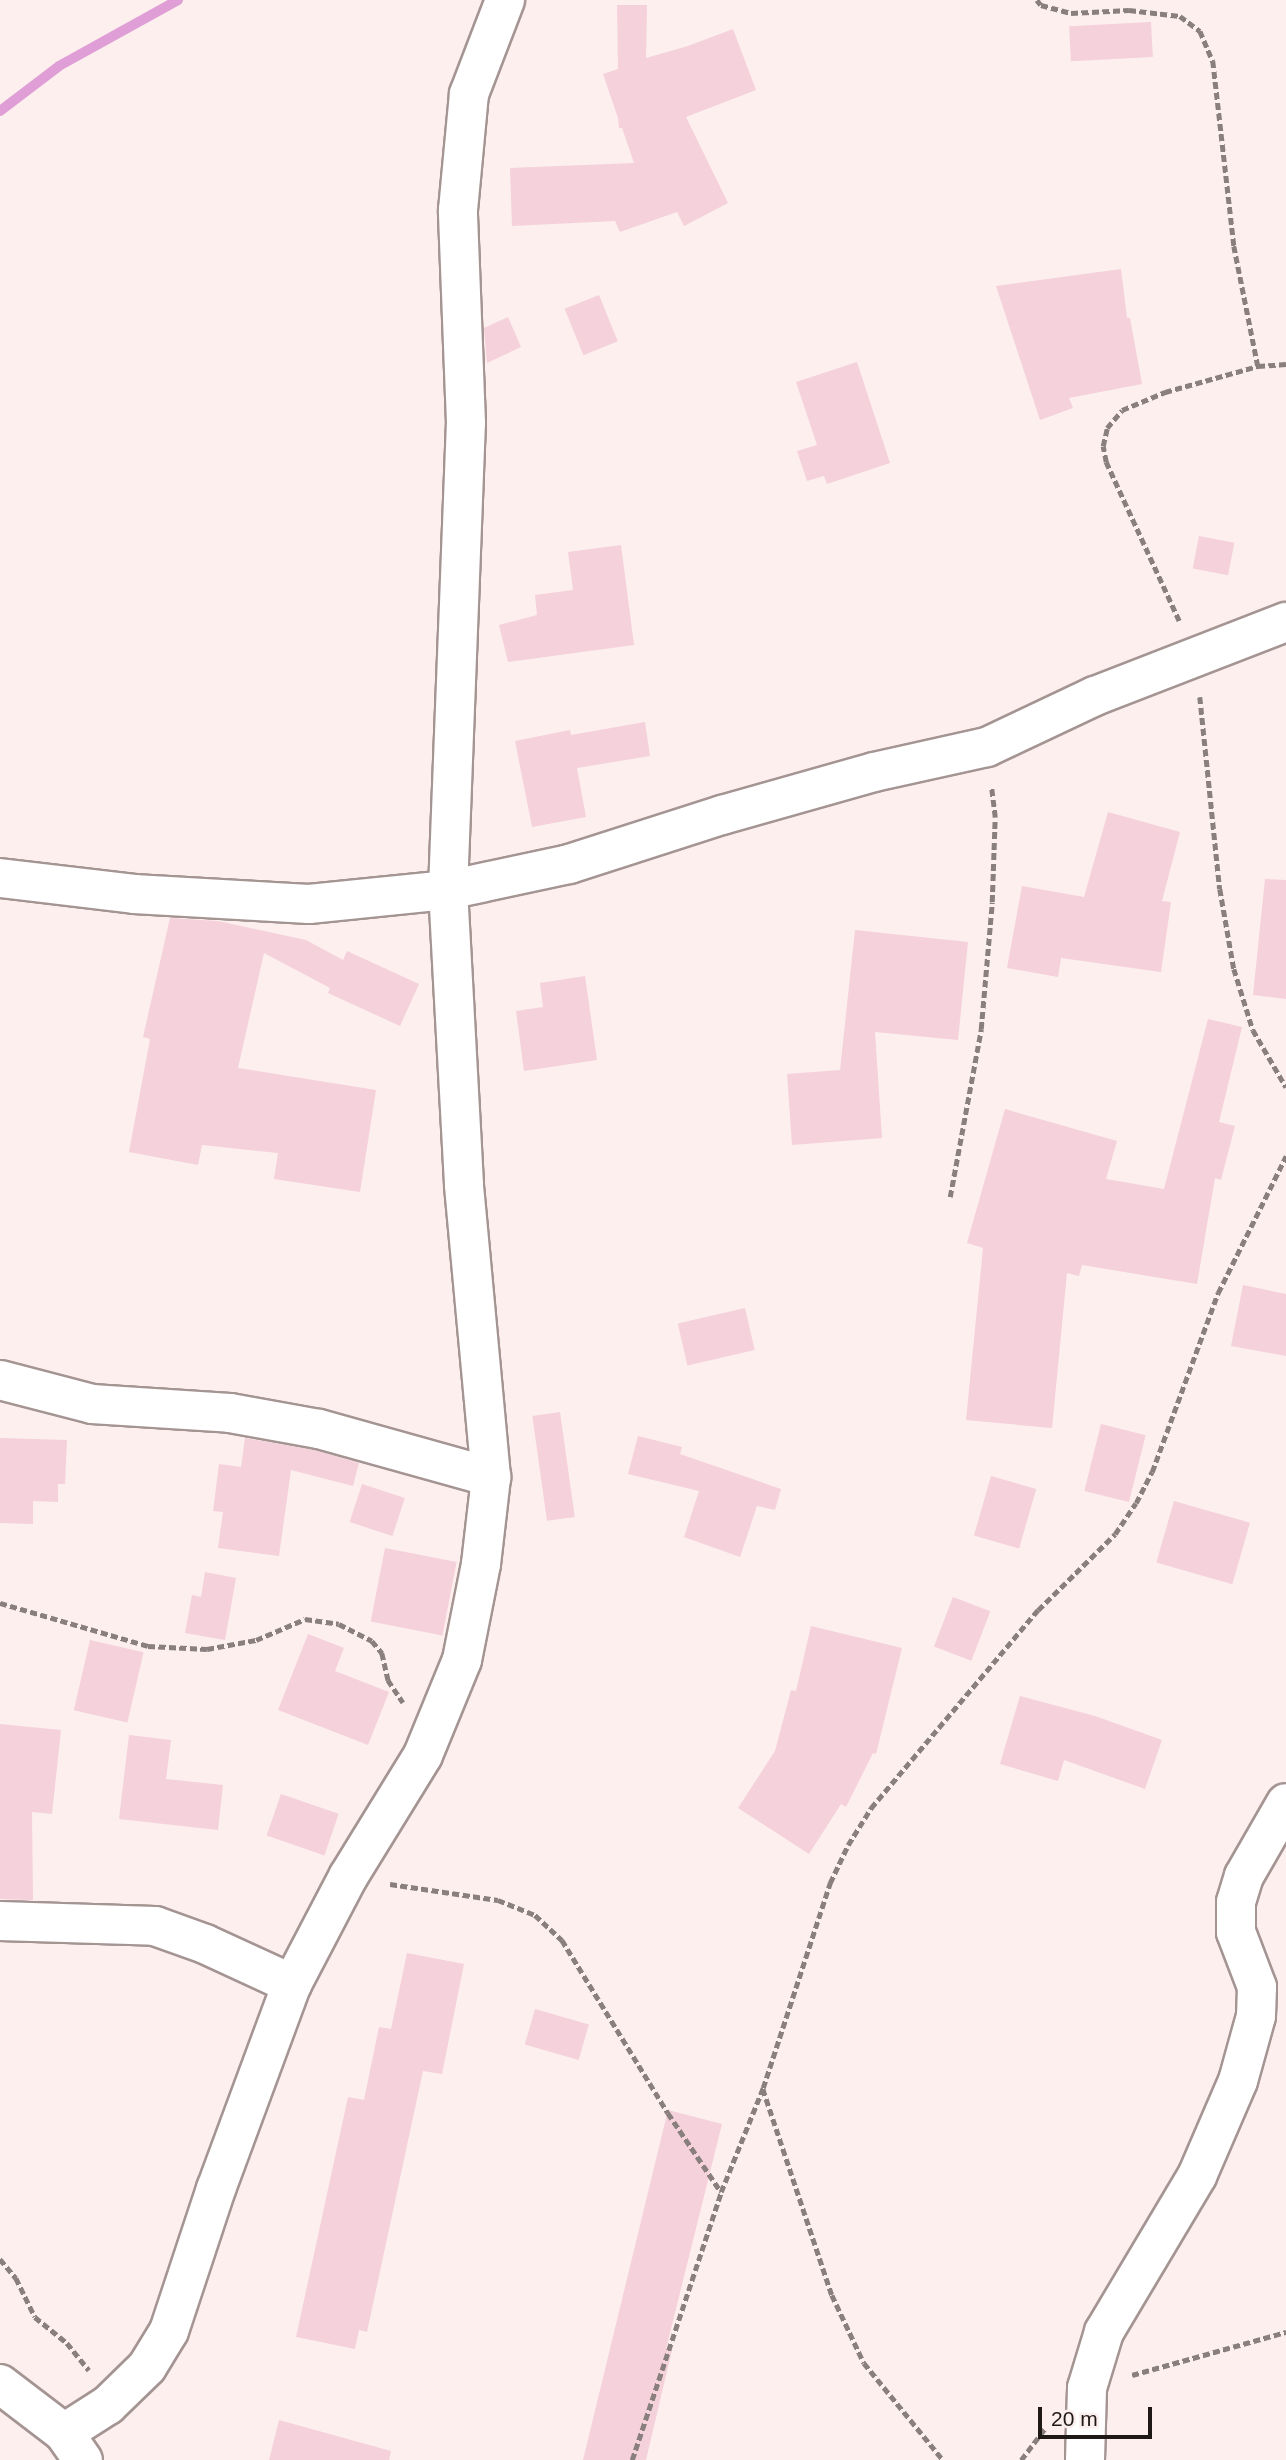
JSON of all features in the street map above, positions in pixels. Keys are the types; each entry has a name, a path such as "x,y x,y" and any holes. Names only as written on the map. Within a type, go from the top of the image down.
{"street":[{"path":"0,2384 73,2447 107,2405 147,2367 169,2331 216,2189 292,1984 348,1877 423,1755 462,1660 481,1564 491,1477 464,1184 448,890 466,423 458,210 469,94 505,0"},
{"path":"0,878 134,894 309,904 448,890 569,864 722,815 874,772 987,747 1095,696 1286,622"},
{"path":"0,1380 92,1404 230,1413 319,1429 491,1477"},
{"path":"1085,2460 1087,2388 1104,2332 1197,2176 1238,2081 1256,2016 1257,1987 1236,1932 1236,1902 1244,1876 1286,1803"},
{"path":"0,1921 155,1926 205,1944 292,1984"}],"path":[{"path":"1037,0 1041,5 1071,13 1129,10 1180,16 1200,30 1213,61 1234,246 1258,366"},
{"path":"950,1197 981,1029 991,915 995,817 987,747"},
{"path":"632,2460 721,2192 763,2088 830,1883 848,1844 871,1808 1038,1611 1115,1534 1136,1503 1152,1472 1218,1293 1286,1156"},
{"path":"0,1603 148,1646 207,1649 256,1640 305,1619 339,1624 372,1641 382,1653 388,1680 406,1707"},
{"path":"348,1877 498,1900 535,1915 562,1940 668,2113 721,2192"},
{"path":"763,2088 832,2295 864,2362 943,2460"},
{"path":"0,2259 16,2278 34,2317 80,2356 107,2405"},
{"path":"1087,2388 1286,2332"}],"building":[{"path":"617,5 647,5 646,58 733,29 756,90 686,117 728,203 684,226 677,212 620,232 615,221 512,226 510,168 634,163 622,128 619,128 603,74 618,69"},
{"path":"1151,22 1153,57 1071,61 1069,26"},
{"path":"1121,269 1127,318 1130,318 1142,384 1069,398 1073,408 1040,420 996,286"},
{"path":"599,295 618,341 583,355 565,309"},
{"path":"508,317 521,347 487,363 484,328"},
{"path":"857,362 890,463 827,484 824,476 807,481 797,451 817,445 796,382"},
{"path":"1199,536 1234,543 1228,575 1193,568"},
{"path":"621,545 634,645 508,662 499,625 537,615 535,595 573,590 568,552"},
{"path":"645,722 650,756 577,768 586,817 532,827 515,741 570,730 571,735"},
{"path":"1108,812 1180,832 1162,901 1171,902 1161,972 1061,958 1058,977 1007,968 1022,886 1084,897"},
{"path":"1265,879 1286,880 1286,999 1253,995"},
{"path":"170,918 218,921 306,940 343,960 347,951 419,984 400,1026 328,993 330,988 264,953 238,1068 376,1090 360,1192 274,1179 278,1153 202,1145 198,1165 129,1152 150,1039 143,1037"},
{"path":"855,930 968,942 958,1040 875,1032 882,1138 792,1145 787,1074 840,1070"},
{"path":"585,976 597,1060 524,1071 516,1011 543,1007 540,983"},
{"path":"1208,1019 1242,1027 1219,1122 1235,1126 1221,1180 1215,1178 1197,1284 1082,1265 1079,1276 1067,1273 1052,1428 966,1420 983,1248 967,1243 1005,1109 1117,1141 1106,1179 1164,1189"},
{"path":"1243,1285 1286,1294 1286,1356 1231,1346"},
{"path":"745,1308 755,1350 687,1365 678,1324"},
{"path":"560,1412 575,1517 547,1521 532,1416"},
{"path":"1101,1424 1146,1435 1129,1502 1084,1491"},
{"path":"638,1436 682,1447 680,1454 781,1489 775,1510 757,1506 740,1557 684,1537 699,1491 628,1474"},
{"path":"0,1438 67,1440 65,1484 58,1484 58,1502 33,1501 33,1524 0,1523"},
{"path":"245,1438 314,1450 359,1463 353,1486 291,1470 279,1556 218,1548 223,1512 213,1511 219,1464 241,1467"},
{"path":"991,1476 1036,1489 1019,1549 974,1536"},
{"path":"362,1484 405,1498 392,1536 350,1522"},
{"path":"1174,1501 1250,1523 1232,1584 1156,1563"},
{"path":"385,1548 457,1562 442,1636 371,1622"},
{"path":"205,1572 236,1578 225,1640 185,1633 192,1595 201,1597"},
{"path":"953,1597 990,1611 971,1661 934,1646"},
{"path":"811,1626 902,1648 876,1754 873,1753 846,1807 841,1804 809,1854 738,1808 775,1751 791,1690 796,1691"},
{"path":"308,1634 344,1648 335,1671 389,1692 368,1745 278,1710"},
{"path":"90,1640 144,1652 127,1723 74,1710"},
{"path":"1020,1696 1095,1716 1162,1740 1145,1789 1064,1760 1058,1781 1000,1764"},
{"path":"0,1724 61,1730 52,1814 32,1812 33,1900 0,1899"},
{"path":"129,1735 171,1740 166,1779 223,1785 218,1830 119,1819"},
{"path":"281,1794 339,1814 324,1855 267,1836"},
{"path":"407,1953 464,1964 442,2074 423,2071 367,2332 359,2330 355,2349 296,2337 348,2097 364,2100 379,2027 391,2029"},
{"path":"535,2009 589,2024 579,2060 525,2045"},
{"path":"668,2110 722,2124 666,2349 672,2350 646,2460 583,2460"},
{"path":"279,2420 391,2451 389,2460 269,2460"}],"waterway":[{"path":"0,111 59,66 178,0"}]}
